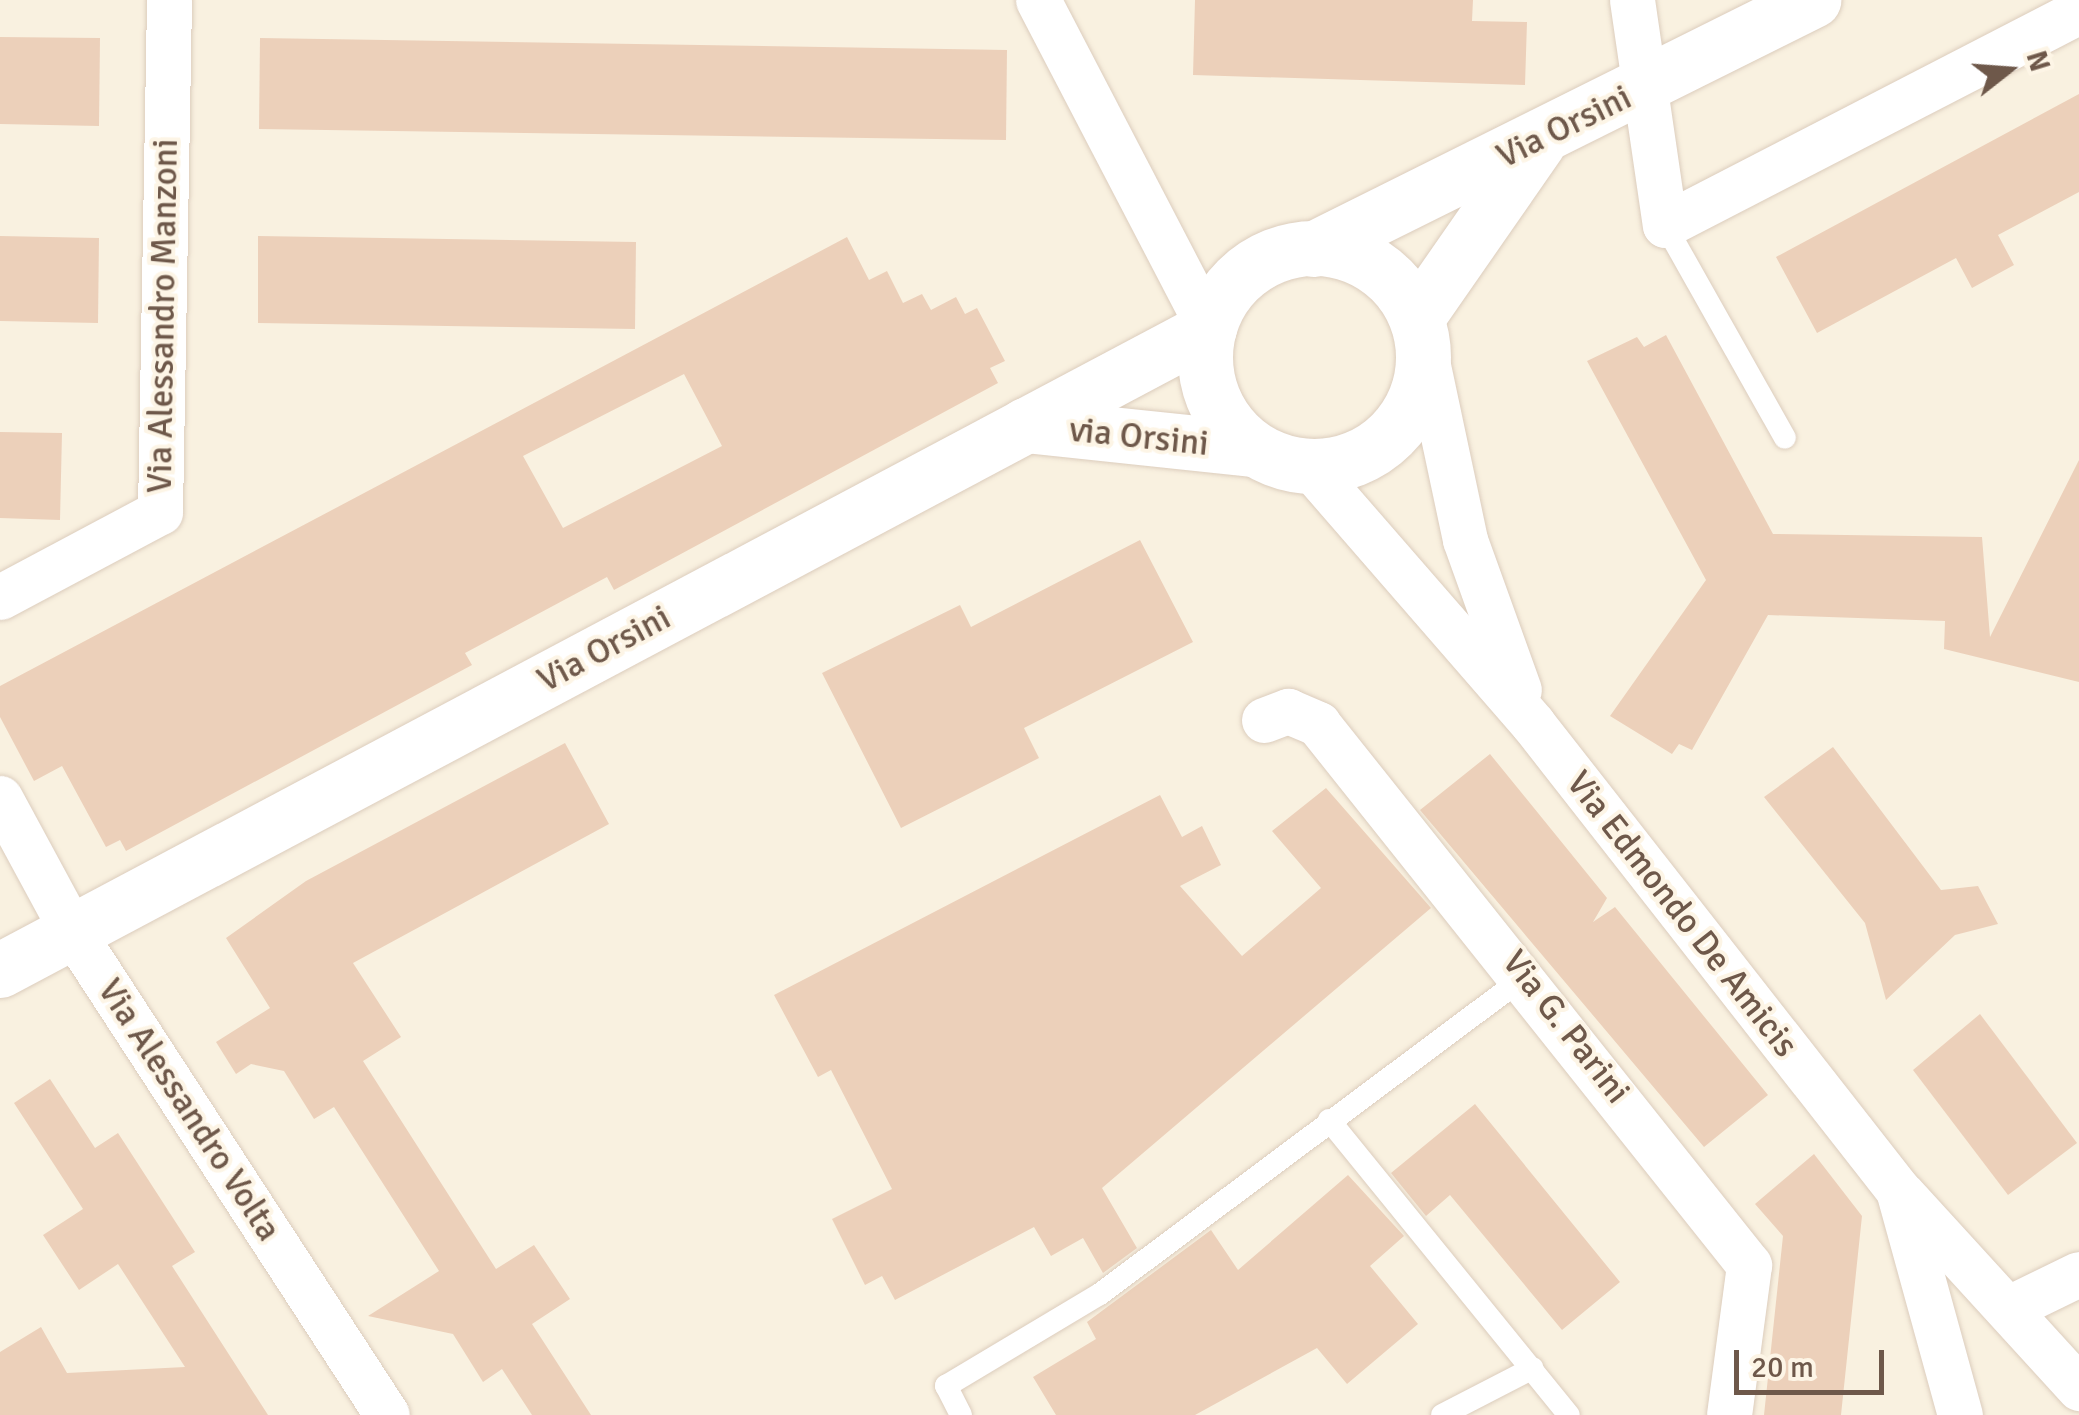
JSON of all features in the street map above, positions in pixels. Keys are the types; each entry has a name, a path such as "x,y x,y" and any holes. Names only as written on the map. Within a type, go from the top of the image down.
{"main road":[{"name":"Via Orsini","path":"1312,249 1644,88 1814,0"},
{"name":"via Orsini","path":"1420,330 1542,138"},
{"path":"1312,249 1390,272 1420,330 1416,394 1386,437 1338,462 1308,465 1254,449 1222,420 1202,382 1209,328 1260,265 1312,249"},
{"name":"Via Orsini","path":"0,970 1209,328"},
{"name":"via Orsini","path":"1025,426 1254,449"}],"street":[{"name":"Via Alessandro Manzoni","path":"0,597 160,512 169,0"},
{"path":"1038,0 1209,328"},
{"path":"1632,0 1665,225 2079,11"},
{"path":"1420,330 1465,540 1533,724"},
{"name":"Via Edmondo De Amicis","path":"1308,465 1533,724 1898,1190 1960,1415"},
{"name":"Via G. Parini","path":"1264,720 1288,711 1318,724 1528,975 1749,1265 1729,1415"},
{"name":"Via Alessandro Volta","path":"0,798 72,931 387,1415"},
{"path":"1898,1190 2013,1306 2079,1388"},
{"path":"2013,1306 2079,1274"}],"lane":[{"path":"1665,225 1786,438"},
{"path":"961,1415 946,1386 1100,1294 1528,975"},
{"path":"1329,1120 1569,1415"},
{"path":"1442,1415 1533,1368"}],"building":[{"path":"1195,0 1473,0 1472,21 1527,22 1525,85 1193,75"},
{"path":"0,37 100,38 99,126 0,124"},
{"path":"260,38 1007,50 1006,140 259,129"},
{"path":"2079,94 2079,192 1998,235 2014,265 1972,288 1956,258 1817,333 1776,257"},
{"path":"0,236 99,238 98,323 0,321"},
{"path":"258,236 636,242 635,329 258,323"},
{"path":"847,237 869,280 887,271 903,303 922,294 931,310 956,297 965,314 977,308 1005,361 990,368 998,383 614,590 607,577 465,653 472,665 126,851 120,840 106,847 62,766 34,781 0,717 0,686","holes":["684,374 722,446 563,528 523,456"]},
{"path":"1666,335 1773,534 1982,537 1990,637 2079,460 2079,682 1944,649 1945,621 1768,615 1692,750 1679,744 1672,754 1610,716 1706,580 1587,361 1637,337 1644,347"},
{"path":"0,432 62,433 60,520 0,518"},
{"path":"1140,540 1193,642 1024,728 1039,758 901,828 822,673 960,605 971,627"},
{"path":"565,743 609,824 353,963 401,1037 363,1061 496,1269 534,1245 570,1299 532,1324 591,1415 532,1415 502,1369 483,1382 453,1334 368,1316 439,1271 334,1107 314,1119 284,1071 251,1064 236,1074 216,1042 270,1008 226,938 306,881"},
{"path":"1833,747 1941,890 1978,886 1998,924 1955,935 1886,1000 1865,923 1764,797"},
{"path":"1490,754 1607,898 1593,922 1615,907 1768,1095 1704,1147 1420,810"},
{"path":"1326,788 1431,908 1102,1188 1137,1248 1103,1273 1083,1238 1051,1256 1034,1227 895,1300 882,1276 865,1285 832,1219 892,1189 831,1070 818,1077 774,995 1160,795 1182,837 1202,826 1221,865 1180,886 1242,956 1321,888 1272,831"},
{"path":"1980,1014 2077,1143 2008,1195 1913,1070"},
{"path":"50,1079 95,1148 118,1133 195,1252 172,1266 268,1415 0,1415 0,1352 41,1327 67,1373 185,1367 118,1264 79,1290 43,1235 83,1209 14,1103"},
{"path":"1475,1104 1620,1282 1562,1330 1450,1195 1426,1216 1391,1173"},
{"path":"1814,1154 1862,1216 1841,1415 1764,1415 1783,1236 1755,1204"},
{"path":"1348,1175 1404,1236 1370,1266 1418,1324 1347,1384 1317,1348 1195,1415 1056,1415 1033,1377 1096,1339 1087,1322 1211,1230 1238,1270"}]}
